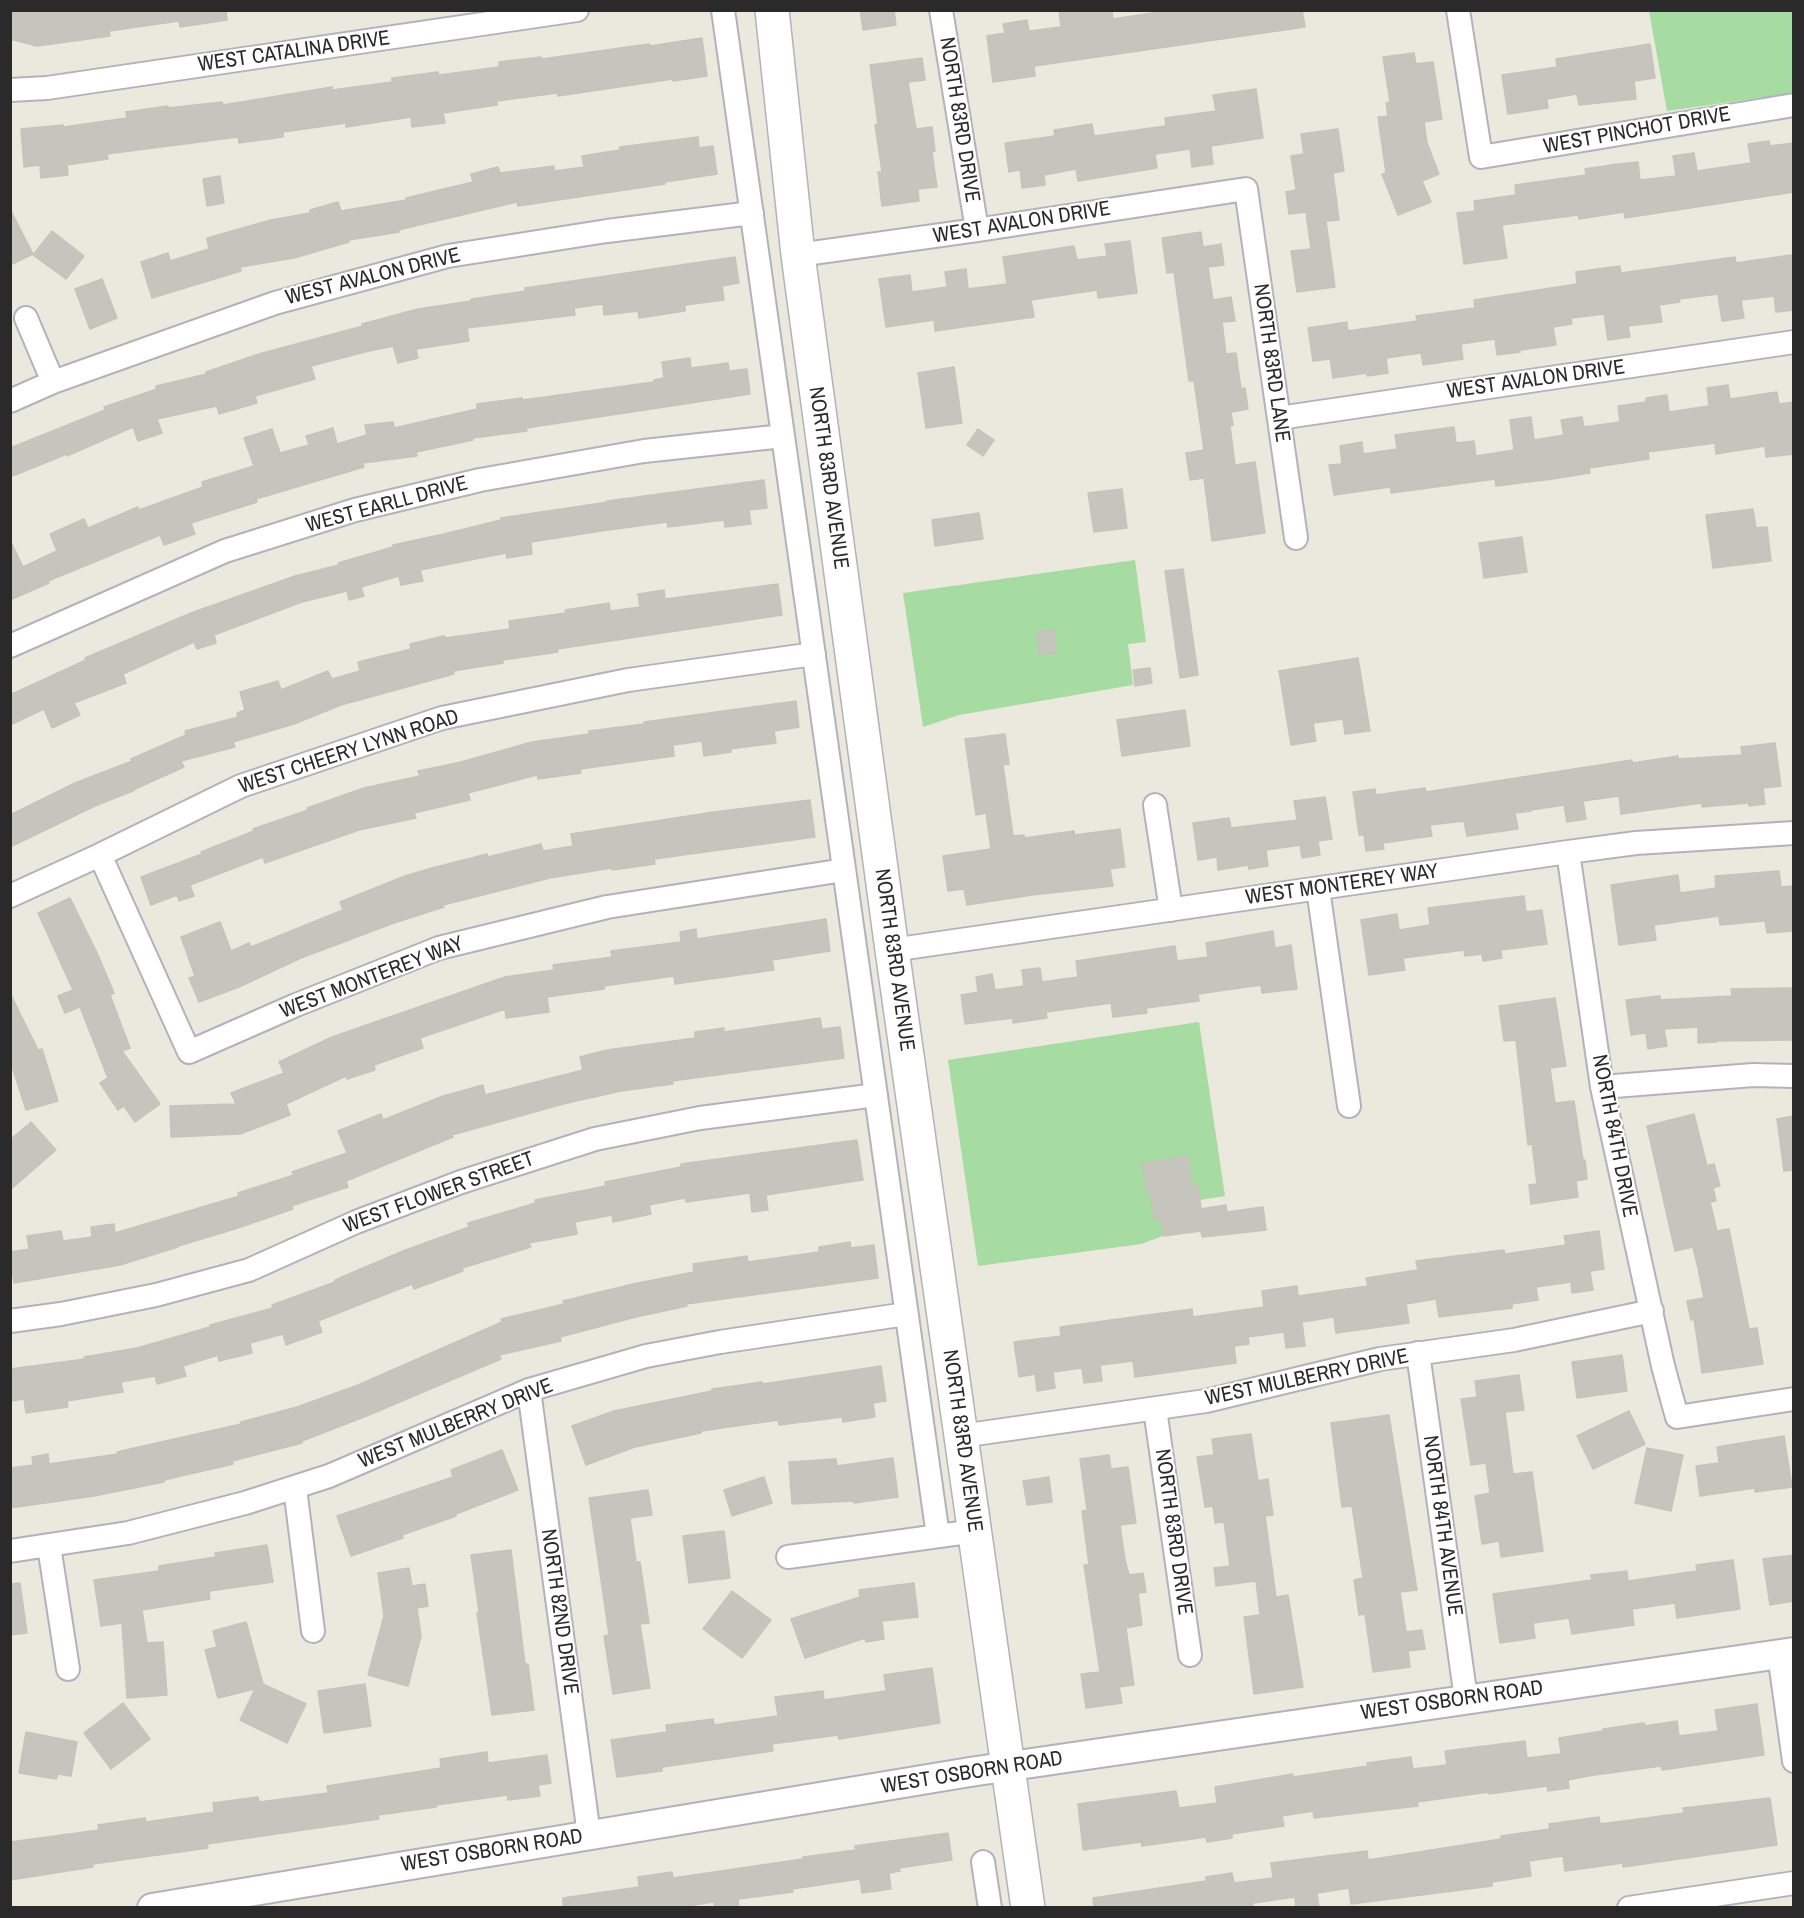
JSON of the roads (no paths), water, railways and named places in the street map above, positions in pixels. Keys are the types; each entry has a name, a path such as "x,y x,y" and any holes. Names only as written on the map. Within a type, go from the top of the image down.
{"main road":[{"name":"NORTH 83RD AVENUE","path":"772,10 798,255 892,950 1028,1908"}],"street":[{"name":"WEST CATALINA DRIVE","path":"10,90 46,88 577,10"},
{"name":"NORTH 83RD AVENUE","path":"723,10 938,1536"},
{"name":"NORTH 83RD DRIVE","path":"941,10 977,230"},
{"name":"WEST PINCHOT DRIVE","path":"1458,10 1481,157 1794,105"},
{"name":"WEST AVALON DRIVE","path":"798,255 1246,189"},
{"name":"NORTH 83RD LANE","path":"1246,189 1296,538"},
{"name":"WEST AVALON DRIVE","path":"10,401 53,382 275,303 448,256 607,231 752,213"},
{"path":"26,318 53,382"},
{"name":"WEST AVALON DRIVE","path":"1279,418 1794,342"},
{"name":"WEST EARLL DRIVE","path":"10,646 225,551 355,510 480,480 644,452 783,436"},
{"name":"WEST CHEERY LYNN ROAD","path":"10,896 242,786 442,718 628,680 814,654"},
{"path":"1155,805 1171,910"},
{"name":"WEST MONTEREY WAY","path":"892,950 1636,843 1794,833"},
{"name":"NORTH 84TH DRIVE","path":"1568,852 1602,1087 1677,1417 1794,1399"},
{"name":"WEST MONTEREY WAY","path":"100,855 189,1052 296,1005 439,948 607,907 844,870"},
{"path":"1318,889 1348,1106"},
{"path":"1602,1087 1753,1075 1794,1076"},
{"name":"WEST FLOWER STREET","path":"10,1321 61,1314 156,1295 249,1270 356,1222 461,1182 595,1139 700,1118 876,1095"},
{"name":"WEST MULBERRY DRIVE","path":"961,1436 1215,1399 1349,1366 1418,1353 1525,1338 1652,1311"},
{"name":"WEST MULBERRY DRIVE","path":"10,1551 50,1546 170,1523 209,1514 295,1488 367,1461 530,1390 646,1356 684,1348 906,1314"},
{"name":"NORTH 84TH AVENUE","path":"1418,1353 1466,1699"},
{"name":"NORTH 82ND DRIVE","path":"530,1390 589,1835"},
{"name":"NORTH 83RD DRIVE","path":"1155,1409 1190,1655"},
{"path":"295,1488 313,1631"},
{"path":"788,1557 975,1531"},
{"path":"50,1546 68,1669"},
{"path":"1786,1653 1794,1761"},
{"name":"WEST OSBORN ROAD","path":"152,1908 1009,1766 1786,1653"},
{"path":"983,1862 990,1908"},
{"path":"1629,1908 1794,1883"}]}
